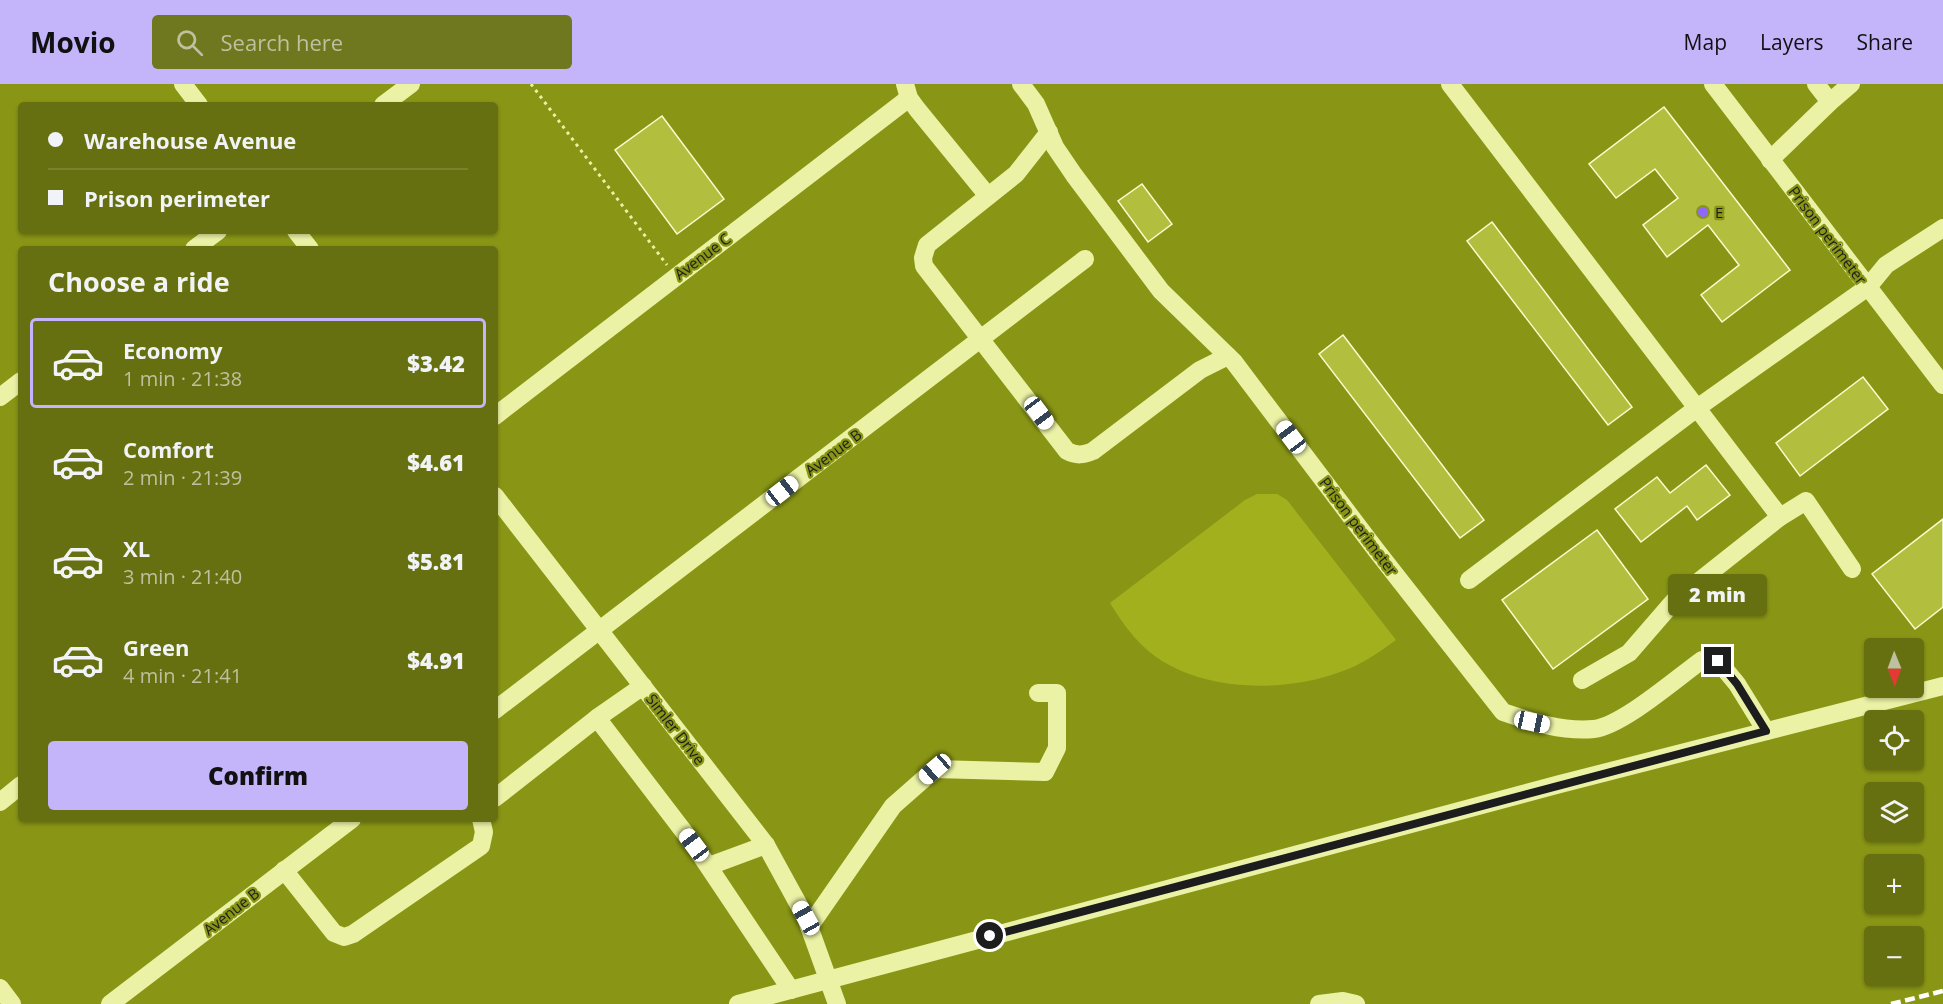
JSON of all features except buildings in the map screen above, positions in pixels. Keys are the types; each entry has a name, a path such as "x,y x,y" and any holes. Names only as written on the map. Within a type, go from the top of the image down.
{"street":[{"path":"183,84 197,102"},
{"path":"387,102 411,84"},
{"name":"Prison perimeter","path":"1021,84 1036,104 1056,147 1074,175 1161,291 1228,356 1503,712 1532,722 1565,729 1596,729 1619,719 1702,660 1718,661 1737,684 1766,731"},
{"path":"1450,84 1780,517"},
{"name":"Prison perimeter","path":"1713,84 1943,385"},
{"path":"1816,84 1830,102"},
{"path":"1770,160 1851,84"},
{"path":"907,91 988,196"},
{"name":"Avenue C","path":"498,414 676,276 907,91"},
{"path":"1049,132 1016,174 927,245 923,258 924,266 1067,451 1084,455 1093,451 1200,370 1228,356"},
{"path":"1469,580 1697,408 1868,287 1886,265 1943,228"},
{"path":"198,246 214,234"},
{"path":"298,234 308,246"},
{"name":"Avenue B","path":"498,708 1085,260"},
{"path":"0,397 18,383"},
{"name":"Simler Drive","path":"498,500 766,845 809,927 830,979 837,1004"},
{"path":"1582,680 1629,653 1674,602 1780,517 1806,501 1852,569"},
{"path":"498,796 597,718 643,686"},
{"path":"738,1004 1560,784 1943,686"},
{"path":"809,927 893,806 935,769 1045,772 1057,748 1057,693 1038,693"},
{"path":"597,718 709,866 791,990"},
{"path":"0,802 18,787"},
{"name":"Avenue B","path":"110,1004 348,822"},
{"path":"284,870 334,933 344,937 353,934 481,846 484,832 482,822"},
{"path":"709,866 766,845"},
{"path":"0,988 12,1004"},
{"path":"1319,1004 1343,1001 1356,1004"}],"path":[{"path":"531,84 676,276"}],"green space":[{"path":"1257,494 1277,494 1287,500 1396,640 1362,662 1340,672 1291,684 1265,686 1238,685 1187,673 1164,662 1139,642 1110,603 1245,500"}],"railway":[{"path":"1891,1004 1943,991"}],"place":[{"name":"E","path":"1703,212"}],"route":[{"path":"990,936 1766,731 1737,684 1718,661"}]}
